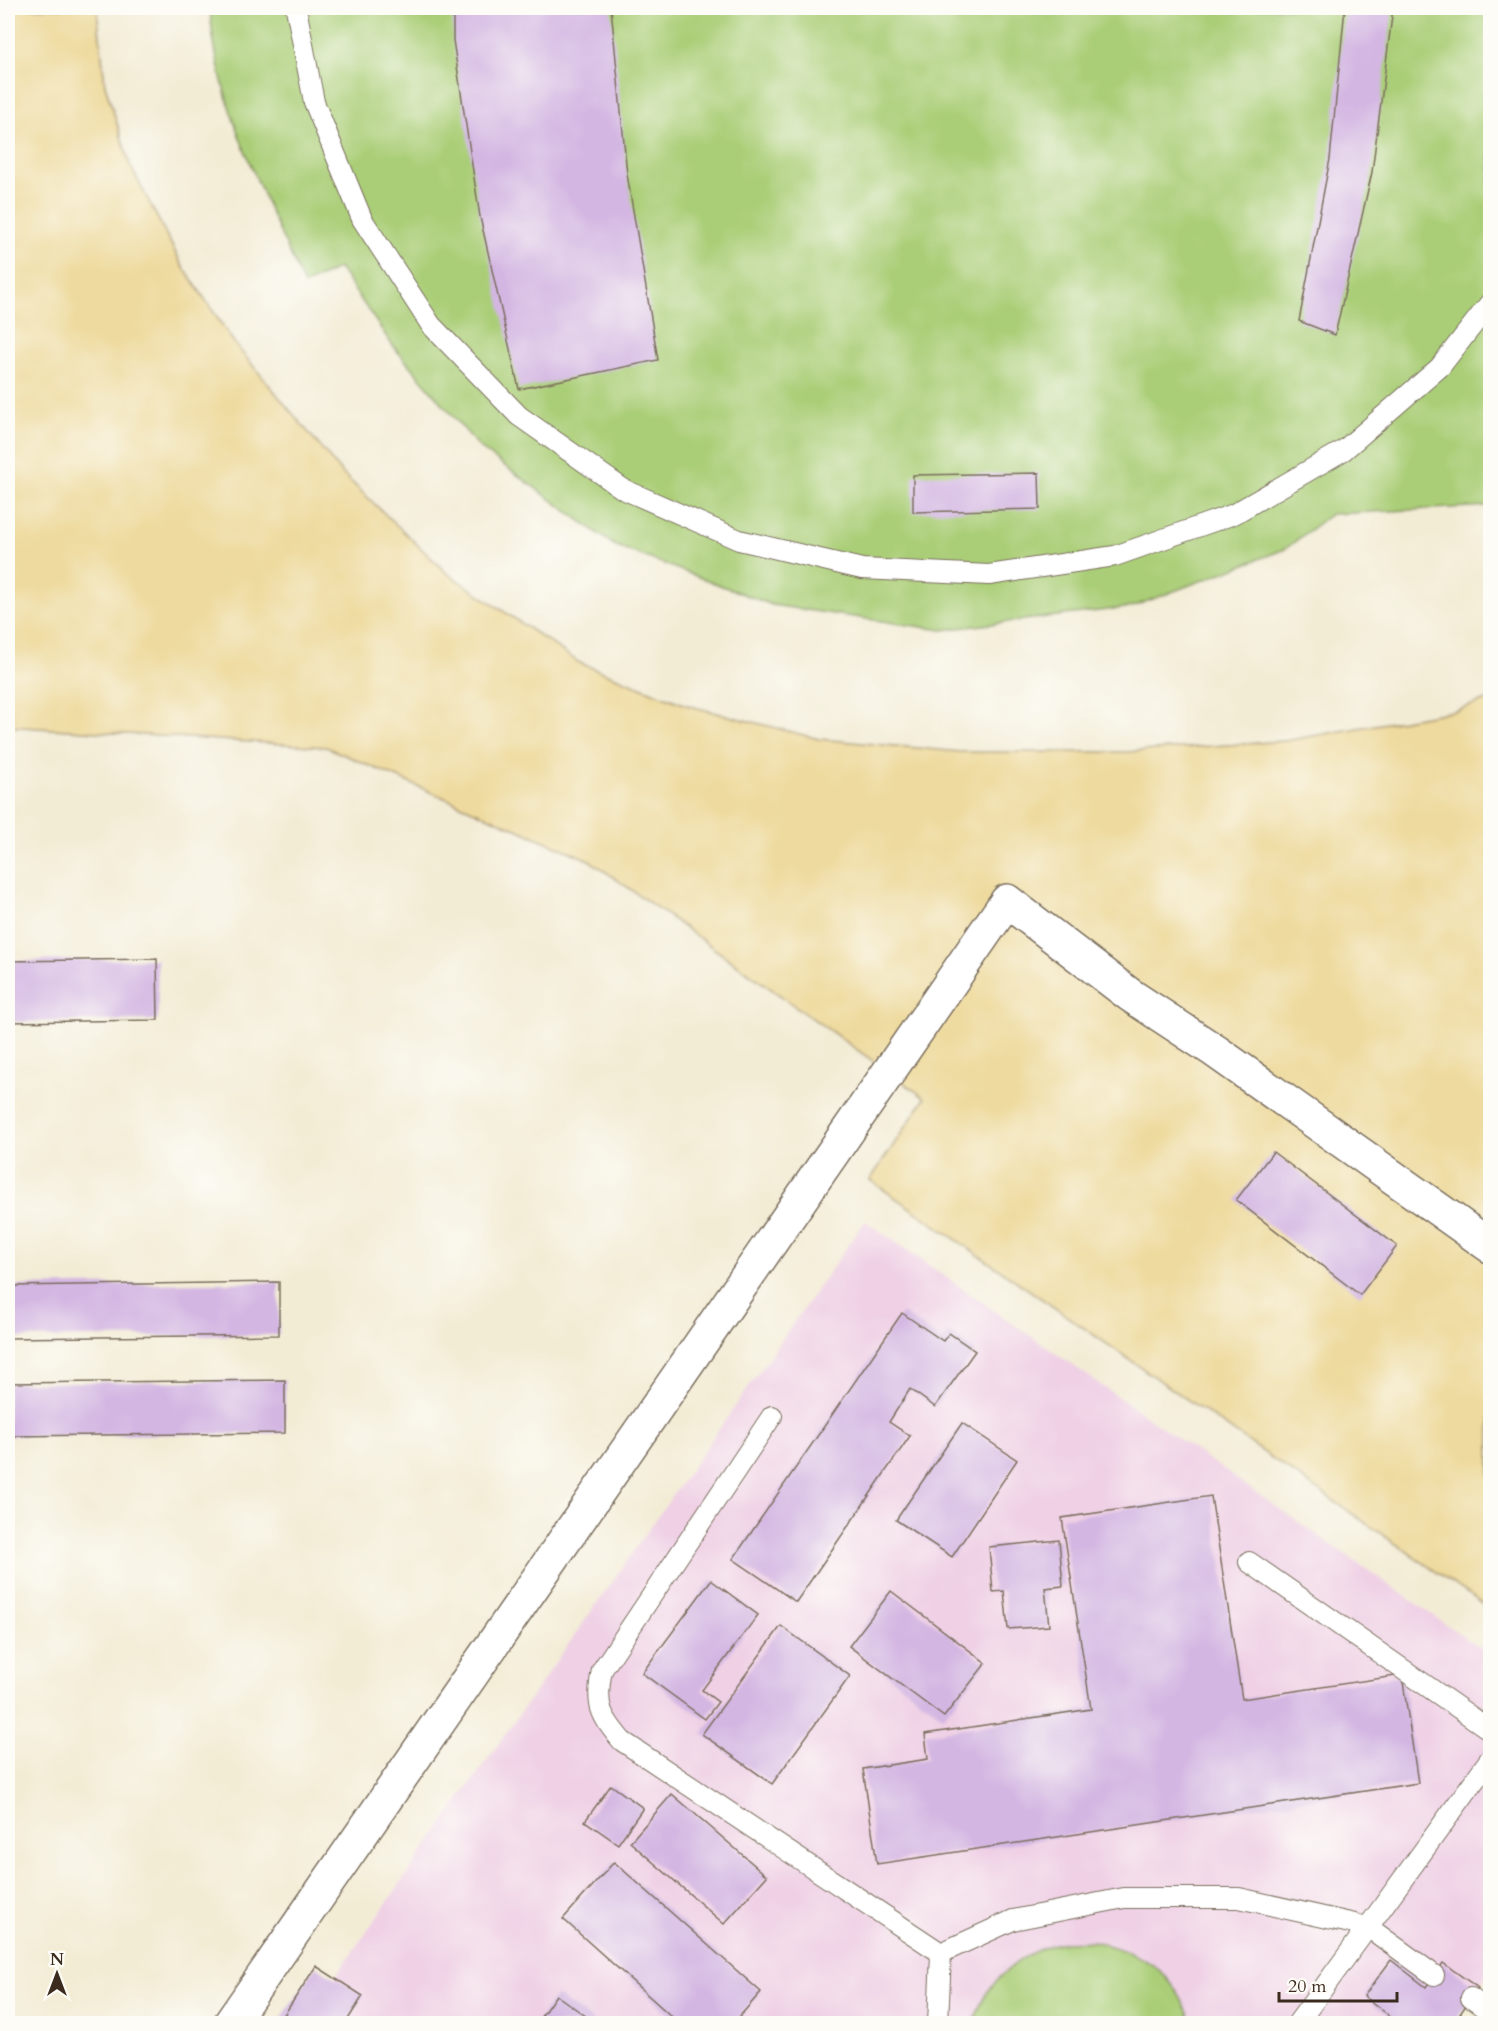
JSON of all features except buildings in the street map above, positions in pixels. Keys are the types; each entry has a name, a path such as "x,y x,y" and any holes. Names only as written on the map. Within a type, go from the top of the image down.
{"street":[{"path":"230,2024 1007,901 1130,995 1215,1051 1491,1246"}],"lane":[{"path":"296,8 314,102 362,219 431,325 519,416 623,489 739,540 862,569 989,575 1115,556 1234,514 1344,450 1440,368 1491,303"},
{"path":"772,1416 602,1670 597,1692 602,1717 622,1741 941,1953"},
{"path":"1249,1562 1491,1730"},
{"path":"1297,2024 1491,1759"},
{"path":"941,1953 1014,1920 1124,1899 1239,1899 1368,1928 1434,1975"},
{"path":"938,2024 941,1953"},
{"path":"1471,1998 1491,2012"}],"shaded area":[{"path":"865,1221 1490,1655 1490,1970 1453,2023 302,2024"}],"green space":[{"path":"210,8 1490,8 1490,506 1331,514 1285,549 1132,607 942,630 772,605 614,545 480,448 393,346 339,268 304,285 259,185 232,116 214,44"},
{"path":"1092,1941 1128,1952 1155,1967 1176,1989 1192,2023 975,2023 985,1996 993,1984 1015,1964 1028,1955 1055,1944"}],"sand":[{"path":"8,8 97,8 105,85 130,165 182,265 235,344 342,473 447,573 580,663 686,705 819,739 961,752 1126,752 1285,741 1454,711 1490,699 1490,1609 870,1180 925,1098 589,860 326,747 8,726"}]}
